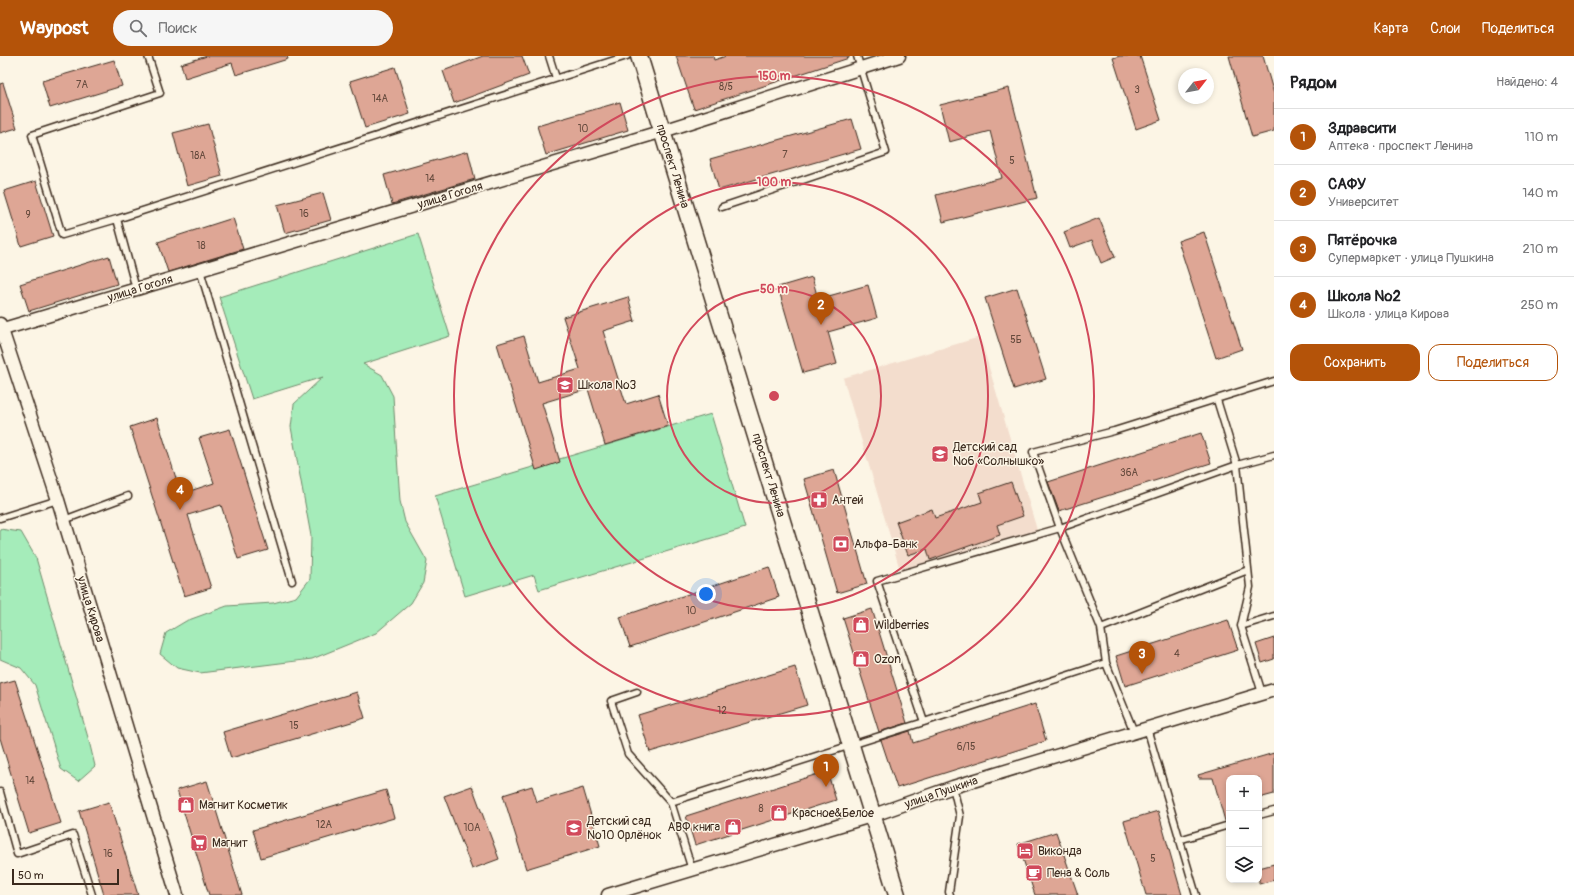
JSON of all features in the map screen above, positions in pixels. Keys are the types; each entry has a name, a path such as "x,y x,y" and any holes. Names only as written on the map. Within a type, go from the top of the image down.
{"street":[{"name":"проспект Ленина","path":"639,56 818,634 850,746 897,895"},
{"name":"улица Гоголя","path":"0,328 200,270 662,131 859,62 899,56"},
{"name":"улица Кирова","path":"0,328 58,500 177,895"},
{"name":"улица Пушкина","path":"608,895 872,816 954,787 1274,690"}],"lane":[{"path":"148,56 160,93 32,135 62,235 117,219 627,56"},
{"path":"549,56 556,78"},
{"path":"722,207 886,152 859,62"},
{"path":"117,219 136,289"},
{"path":"200,270 292,581"},
{"path":"1134,732 1106,663 1101,628 1060,528 1033,452 1114,431 1274,381"},
{"path":"1217,400 1237,465 1250,587 1242,626 1262,693"},
{"path":"924,722 877,582 1060,528 1237,465 1274,455"},
{"path":"64,520 128,496"},
{"path":"0,518 58,500"},
{"path":"1101,628 1248,570"},
{"path":"1242,626 1274,616"},
{"path":"671,802 1106,663"},
{"path":"637,692 611,701 628,754 671,802 692,870"},
{"path":"1146,728 1196,895"},
{"path":"950,895 949,892 960,816 954,787"},
{"path":"0,792 17,854 73,835 92,895"},
{"path":"1262,814 1274,811"},
{"path":"1179,840 1226,826"}],"shaded area":[{"name":"Детский сад №6 «Солнышко»","path":"980,337 1037,530 900,570 843,378"}],"green space":[{"path":"418,234 450,336 363,364 382,375 393,396 400,501 405,522 427,561 423,583 411,603 376,633 312,659 200,673 177,668 160,654 166,633 186,621 227,606 273,603 296,597 310,579 311,536 291,427 294,404 323,377 252,399 219,297"},
{"path":"711,414 745,528 539,590 534,575 465,596 435,496"},
{"path":"0,529 21,532 36,558 95,766 78,781 61,769 35,685 21,668 0,659"}],"building":[{"path":"207,56 287,56 288,59 236,75 232,63 185,78 181,64"},
{"path":"483,56 522,56 529,75 454,103 443,71"},
{"path":"676,56 713,56 714,60 726,56 849,56 849,58 694,109"},
{"path":"1120,56 1140,56 1161,120 1136,129 1113,58"},
{"path":"1229,56 1263,56 1274,94 1274,131 1252,137"},
{"path":"114,60 122,86 50,108 42,81"},
{"path":"395,67 410,114 365,128 350,81"},
{"path":"3,83 17,128 0,133 0,84"},
{"path":"1009,88 1037,198 943,222 936,195 1002,178 990,131 949,142 940,105"},
{"path":"620,102 628,130 546,155 537,126"},
{"path":"852,119 861,149 719,190 710,159"},
{"path":"208,124 222,176 187,186 173,133"},
{"path":"468,151 475,179 392,204 384,175"},
{"path":"36,181 53,236 21,246 4,191"},
{"path":"323,193 331,220 285,233 277,205"},
{"path":"233,218 243,249 168,272 158,242"},
{"path":"1099,218 1115,257 1101,263 1092,240 1070,248 1064,232"},
{"path":"1204,232 1242,349 1216,358 1178,241"},
{"path":"109,256 117,284 29,311 20,284"},
{"path":"812,277 818,299 868,285 877,318 828,332 837,364 803,373 778,287"},
{"path":"1017,288 1046,379 1014,389 985,298"},
{"name":"Школа №3","path":"628,297 635,321 603,331 626,404 658,394 668,426 605,445 588,389 542,403 560,462 536,470 497,344 524,336 538,382 580,369 563,317"},
{"path":"157,418 181,494 214,483 199,438 230,429 268,550 238,559 221,505 188,515 211,588 184,596 130,427"},
{"path":"1201,433 1211,463 1059,511 1048,482"},
{"path":"834,470 867,584 837,593 804,479"},
{"path":"1011,482 1023,516 997,525 1000,535 930,560 927,549 908,555 896,522 932,509 935,518 982,502 979,493"},
{"path":"769,567 779,597 630,647 620,617"},
{"path":"872,609 907,723 879,732 843,618"},
{"path":"1228,620 1238,650 1125,686 1116,656"},
{"path":"1274,638 1274,659 1262,663 1256,644"},
{"path":"795,667 807,705 650,752 638,715"},
{"path":"15,680 61,823 29,833 0,738 0,684"},
{"path":"357,692 365,718 231,758 223,732"},
{"path":"1035,704 1046,741 897,788 881,740 910,731 913,743"},
{"path":"1274,753 1274,794 1262,797 1262,775 1226,775 1226,821 1213,778 1199,778 1198,775"},
{"path":"827,771 836,800 695,845 686,816"},
{"path":"207,781 242,895 209,895 177,790"},
{"path":"472,786 499,859 472,869 444,796"},
{"name":"Детский сад №10 Орлёнок","path":"532,786 537,802 583,788 600,846 526,869 503,795"},
{"path":"386,790 394,818 261,858 253,830"},
{"path":"109,802 138,895 104,895 79,811"},
{"path":"1158,811 1182,895 1146,895 1124,821"},
{"path":"1056,832 1078,895 1035,895 1018,844"},
{"path":"1274,864 1274,880 1259,884 1262,883 1262,867"}],"place":[{"name":"САФУ","path":"821,325"},
{"name":"Школа №3","path":"565,385"},
{"name":"Детский сад №6 «Солнышко»","path":"940,454"},
{"name":"Антей","path":"819,500"},
{"name":"Школа №2","path":"180,510"},
{"name":"Альфа-Банк","path":"841,544"},
{"name":"Wildberries","path":"861,625"},
{"name":"Ozon","path":"861,659"},
{"name":"Пятёрочка","path":"1142,674"},
{"name":"Здравсити","path":"826,787"},
{"name":"Магнит Косметик","path":"186,805"},
{"name":"Красное&Белое","path":"779,813"},
{"name":"АВФ книга","path":"733,827"},
{"name":"Детский сад №10 Орлёнок","path":"574,828"},
{"name":"Магнит","path":"199,843"},
{"name":"Виконда","path":"1025,851"},
{"name":"Пена & Соль","path":"1034,873"}]}
